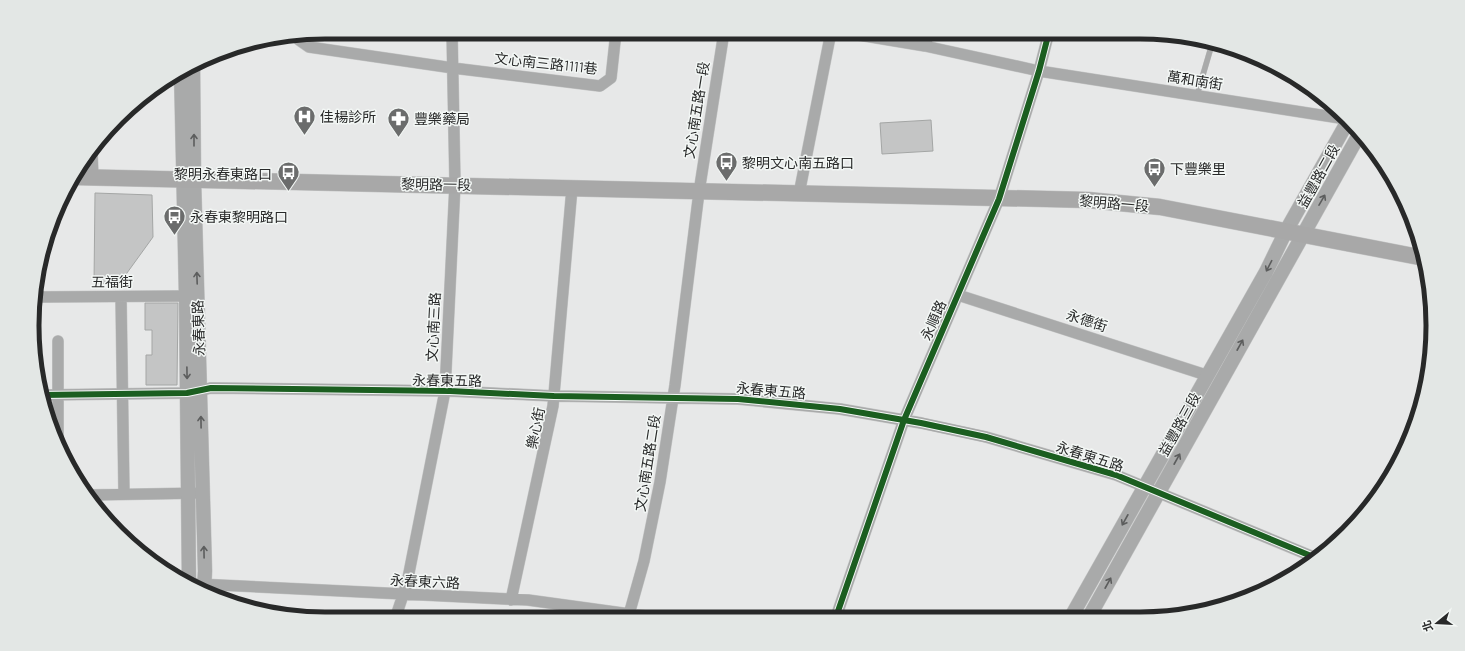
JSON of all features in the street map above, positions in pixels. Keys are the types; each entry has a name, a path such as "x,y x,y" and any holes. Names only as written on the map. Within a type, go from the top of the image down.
{"main road":[{"name":"黎明路一段","path":"80,177 455,184 699,192 1088,200 1160,207 1417,257"}],"street":[{"name":"文心南三路","path":"398,612 404,595 445,391 455,184 452,39"},
{"name":"文心南三路1111巷","path":"300,40 309,47 453,68 600,86 611,78 615,39"},
{"name":"文心南五路一段","path":"699,192 723,39"},
{"path":"799,194 830,39"},
{"name":"萬和南街","path":"902,39 925,46 1039,72 1335,116"},
{"path":"925,46 927,39"},
{"name":"永順路","path":"838,612 904,420 999,199 1039,72 1047,39"},
{"name":"永春東路","path":"193,72 186,296 203,493 204,584"},
{"name":"永春東路","path":"182,77 189,179 194,392 189,494 188,577"},
{"name":"益豐路二段","path":"1286,231 1345,126"},
{"name":"益豐路二段","path":"1302,234 1357,139"},
{"path":"92,159 92,177"},
{"name":"樂心街","path":"511,600 554,396 572,188"},
{"name":"文心南五路二段","path":"629,612 653,520 673,398 699,192"},
{"name":"益豐路三段","path":"1074,612 1206,375 1266,272 1286,231"},
{"name":"益豐路三段","path":"1092,612 1302,234"},
{"name":"永德街","path":"958,295 1206,375"},
{"name":"五福街","path":"41,297 186,296"},
{"path":"121,297 124,494"},
{"path":"58,341 58,428"},
{"name":"永春東五路","path":"48,395 194,392 211,388 445,391 554,396 738,399 782,402 840,409 904,420 993,439 1116,475 1310,556"},
{"path":"94,495 203,493"},
{"name":"永春東六路","path":"212,588 511,600 599,612"}],"lane":[{"path":"1197,95 1211,48"}],"building":[{"path":"931,120 933,151 882,154 880,123"},
{"path":"95,193 152,195 153,237 119,284 94,283"},
{"path":"145,303 178,303 177,385 146,385 146,355 152,355 152,330 145,330"}],"cycle path":[{"path":"838,612 904,420 999,199 1039,71 1047,39"},
{"path":"48,395 187,393 211,388 450,391 554,396 738,399 840,409 921,423 986,437 1116,475 1310,556"}],"place":[{"name":"佳楊診所","path":"305,136"},
{"name":"豐樂藥局","path":"399,138"},
{"name":"黎明文心南五路口","path":"726,182"},
{"name":"下豐樂里","path":"1154,188"},
{"name":"黎明永春東路口","path":"288,192"},
{"name":"永春東黎明路口","path":"175,236"}]}
